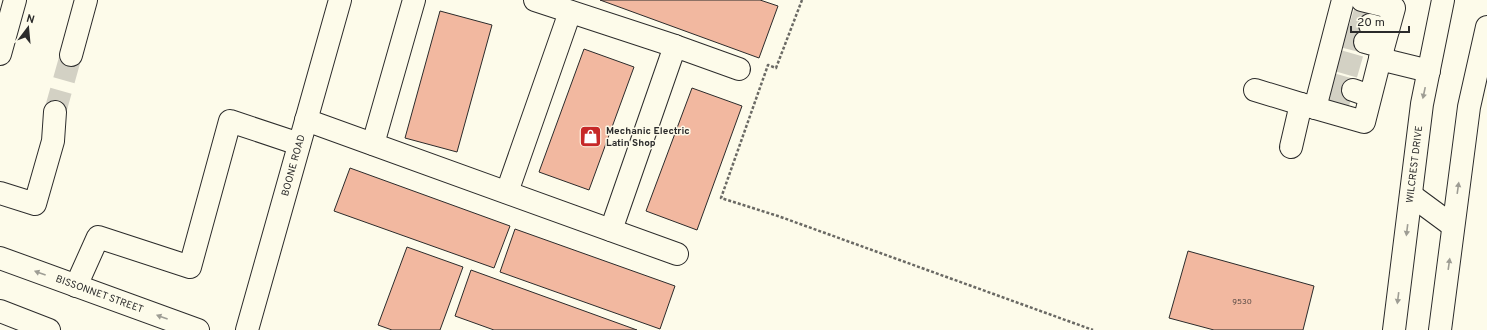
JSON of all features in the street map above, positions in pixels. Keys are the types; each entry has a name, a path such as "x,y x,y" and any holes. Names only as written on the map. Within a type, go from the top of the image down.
{"main road":[{"path":"0,54 15,0"},
{"path":"71,55 86,0"},
{"name":"BOONE ROAD","path":"247,330 340,0"},
{"path":"373,144 414,0"},
{"path":"534,0 675,46 739,69"},
{"path":"1336,98 1333,59 1394,8 1362,0"},
{"name":"WILCREST DRIVE","path":"1394,330 1422,104 1443,0"},
{"path":"507,192 570,12"},
{"path":"1440,330 1469,107 1487,27"},
{"path":"1361,37 1429,72"},
{"path":"1291,147 1336,98 1361,37"},
{"path":"610,230 675,46"},
{"path":"1255,90 1336,98"},
{"path":"0,194 35,204 53,141 55,112"},
{"path":"306,120 677,254"},
{"path":"76,286 98,237 190,267 230,121 299,144"},
{"path":"1411,195 1453,226"},
{"name":"BISSONNET STREET","path":"0,258 198,330"},
{"path":"0,311 49,330"}],"path":[{"path":"802,0 776,68 768,65 721,198 778,216 1093,330"}],"building":[{"path":"600,0 760,0 778,6 759,58"},
{"path":"440,11 492,25 457,152 405,138"},
{"path":"584,49 634,67 589,190 539,172"},
{"path":"692,88 742,106 697,230 646,211"},
{"path":"350,168 510,226 494,268 334,211"},
{"path":"515,229 675,286 660,329 500,272"},
{"path":"407,247 463,267 440,330 392,330 378,325"},
{"path":"1188,251 1314,286 1303,330 1214,330 1169,318"},
{"path":"471,270 637,330 494,330 455,316"}],"tunnel":[{"path":"1351,19 1370,25"},
{"path":"1345,37 1365,42"},
{"path":"55,112 71,55"},
{"path":"1339,61 1360,67"},
{"path":"1332,84 1353,90"},
{"path":"1329,100 1349,106"}],"place":[{"name":"Mechanic Electric Latin Shop","path":"591,137"}]}
